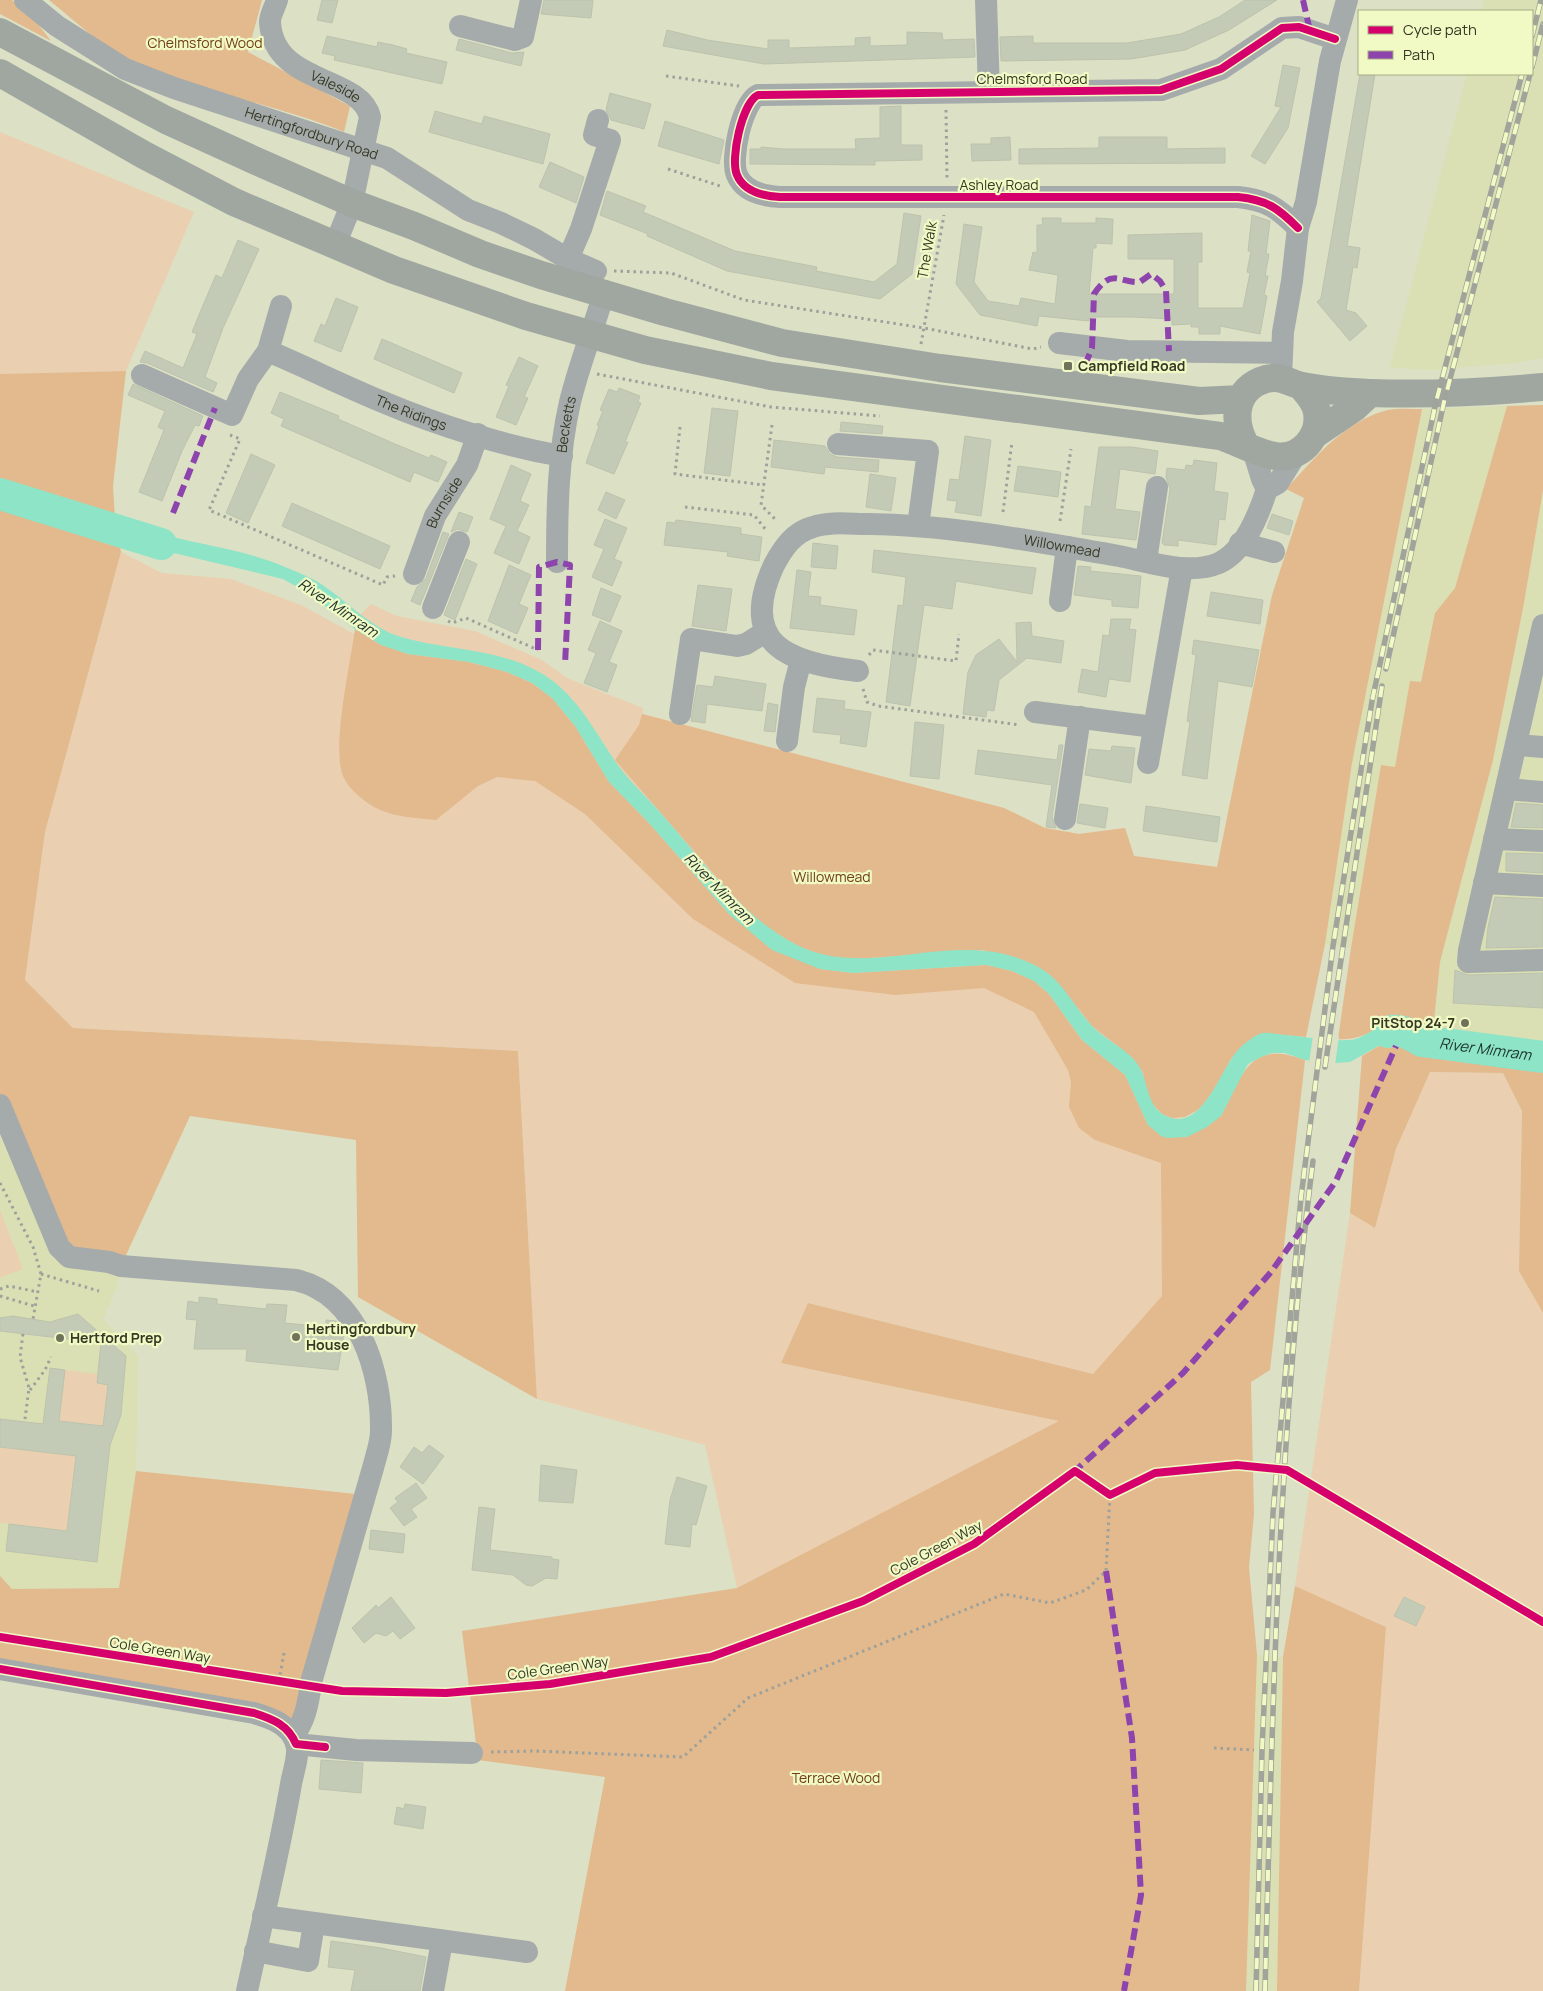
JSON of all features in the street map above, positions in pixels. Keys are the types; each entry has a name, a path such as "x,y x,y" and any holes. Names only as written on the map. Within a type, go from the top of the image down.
{"highway":[{"path":"0,32 166,120 352,203 414,226 480,254 600,282 782,343 854,355 1199,401 1241,399"},
{"path":"0,73 144,155 234,202 462,296 591,336 654,352 771,376 1205,434 1276,456 1305,444 1354,408 1370,393"},
{"path":"1288,372 1312,398 1316,412 1305,444"},
{"path":"1249,447 1236,424 1237,410 1241,399 1253,385 1288,372 1370,393 1543,387"}],"street":[{"name":"Hertingfordbury Road","path":"25,0 57,26 125,69 174,88 387,158 468,210 534,238 600,282"},
{"name":"Valeside","path":"276,0 270,21 275,42 292,65 350,94 365,104 369,110 370,126 352,203 335,245"},
{"path":"460,26 515,40 524,37 532,0"},
{"path":"986,0 989,92"},
{"path":"1059,343 1288,372 1283,332 1292,281 1298,228 1306,202 1323,92 1335,39 1347,0"},
{"name":"Chelmsford Road","path":"752,98 768,95 1161,90 1221,69 1282,28 1299,27 1335,39"},
{"path":"745,186 736,174 735,156 745,109 752,98"},
{"path":"568,259 581,229 610,140 594,135 598,120"},
{"name":"Ashley Road","path":"745,186 761,195 780,198 1238,197 1272,205 1282,211 1298,228"},
{"name":"Becketts","path":"557,562 562,456 570,402 591,336 600,282"},
{"path":"142,375 228,424 248,379 268,351 281,306"},
{"name":"The Ridings","path":"268,351 384,403 516,446 562,456"},
{"name":"Burnside","path":"415,570 435,516 464,470 478,434"},
{"path":"838,444 928,451 918,526"},
{"name":"Willowmead","path":"765,632 760,619 764,591 782,551 801,531 814,526 829,524 918,526 1067,547 1182,568 1204,568 1221,562 1240,544 1261,508 1267,489 1278,484 1305,444"},
{"path":"1249,447 1267,489"},
{"path":"1146,561 1157,487"},
{"path":"433,608 460,542"},
{"path":"1240,544 1274,552"},
{"path":"1060,601 1067,547"},
{"path":"1148,763 1182,568"},
{"path":"415,570 445,578"},
{"path":"1543,625 1534,702 1516,745 1468,962 1543,960"},
{"path":"680,714 691,639 737,646 746,644 765,632 783,650 801,660 822,667 858,671"},
{"path":"787,741 794,687 801,660"},
{"path":"1035,712 1154,727"},
{"path":"1065,819 1080,718"},
{"path":"1516,745 1543,747"},
{"path":"1506,789 1543,792"},
{"path":"1494,839 1543,841"},
{"path":"1484,883 1543,886"},
{"path":"0,1105 59,1247 69,1256 109,1262 121,1266 296,1280 311,1284 329,1295 344,1310 358,1330 378,1388 381,1432 373,1468 318,1661 306,1711 294,1740 288,1800 247,1991"},
{"path":"0,1669 254,1713 272,1719 285,1727 294,1740 356,1750 472,1753"},
{"path":"263,1916 527,1952"},
{"path":"255,1951 308,1960 318,1950 314,1923"},
{"path":"433,1991 442,1941"}],"path":[{"path":"666,76 738,86 752,98"},
{"path":"668,169 730,189 745,186"},
{"path":"600,282 671,273 744,300 924,328 1033,349 1059,343"},
{"path":"590,373 770,407 880,416"},
{"path":"228,424 240,439 209,510 383,585 387,577 415,570"},
{"path":"772,425 761,505 776,520"},
{"path":"680,427 675,474 764,485"},
{"path":"1002,512 1012,442"},
{"path":"1060,521 1071,449"},
{"path":"685,506 754,515 766,530"},
{"path":"433,608 432,614 452,623 466,618 538,650"},
{"path":"958,634 956,661 873,650 858,671 867,702 878,706 1022,726 1035,712"},
{"path":"0,1183 33,1247 41,1274 33,1319"},
{"path":"41,1274 99,1291"},
{"path":"0,1290 9,1286 38,1292"},
{"path":"0,1296 34,1306"},
{"path":"23,1334 20,1357 29,1392 25,1419"},
{"path":"29,1392 45,1370 51,1357"},
{"path":"472,1753 535,1751 683,1757 748,1698 1004,1594 1050,1603 1086,1590 1106,1570 1110,1495"},
{"path":"279,1681 284,1653"},
{"path":"269,1679 288,1682"},
{"path":"1214,1748 1254,1750"}],"shaded area":[{"path":"1484,0 1543,0 1543,358 1515,363 1429,370 1390,367 1467,75 1533,75 1533,10 1482,10"},
{"path":"1507,406 1455,588 1435,613 1421,682 1410,682 1395,767 1381,765 1351,948 1325,944 1352,763 1422,409"},
{"path":"1543,490 1543,1054 1433,1031 1440,962 1493,760"},
{"name":"Hertford Prep","path":"0,1105 121,1266 116,1290 103,1319 138,1356 136,1471 119,1588 12,1589 0,1576"},
{"path":"1257,1655 1283,1657 1277,1991 1246,1991"}],"green space":[{"path":"0,0 12,0 34,19 51,41 0,14"},
{"name":"Chelmsford Wood","path":"49,0 262,0 248,52 350,106 344,132 175,79 121,56 94,37"},
{"path":"0,132 194,212 126,371 0,374"},
{"path":"126,371 113,486 115,520 121,552 45,832 25,980 73,1028 518,1051 537,1399 358,1297 356,1140 190,1116 121,1266 69,1257 0,1105 0,374"},
{"path":"1543,405 1543,490 1524,603 1493,760 1440,962 1433,1031 1392,1021 1360,1037 1338,1039 1381,765 1395,767 1410,681 1421,682 1435,613 1455,588 1507,406"},
{"path":"1422,409 1352,763 1325,944 1306,1037 1262,1033 1231,1059 1211,1096 1198,1110 1185,1117 1172,1118 1162,1114 1151,1102 1145,1087 1143,1072 1124,1051 1092,1026 1078,1008 984,950 854,959 825,956 800,947 774,932 752,915 725,887 615,760 639,725 642,714 1004,808 1045,828 1079,834 1125,828 1134,856 1217,867 1272,595 1304,498 1286,489 1331,442 1358,423 1372,415 1388,410"},
{"path":"121,552 162,573 231,579 301,605 354,634 361,614 371,604 397,616 475,631 542,660 569,679 643,708 643,714 1004,808 1045,828 1079,834 1125,828 1134,856 1217,867 1161,1230 1163,1296 1093,1374 808,1303 781,1363 1060,1421 737,1588 705,1445 537,1399 518,1051 73,1028 25,980 45,832"},
{"name":"Terrace Wood","path":"355,629 381,645 408,654 469,662 507,672 532,683 552,698 575,726 609,782 647,821 730,915 820,969 853,973 986,965 1012,971 1034,981 1049,994 1082,1040 1125,1075 1148,1125 1221,1116 1242,1074 1250,1064 1260,1057 1271,1054 1286,1055 1305,1060 1270,1370 1251,1382 1254,1514 1249,1567 1257,1655 1246,1991 565,1991 605,1777 478,1760 462,1631 737,1588 1059,1421 781,1363 808,1303 1093,1374 1162,1296 1161,1163 1095,1140 1079,1128 1069,1107 1071,1082 1068,1070 1034,1012 984,988 895,995 795,983 693,919 585,814 535,781 497,777 478,786 436,820 397,815 371,805 354,792 346,781 341,769 339,755 341,720"},
{"path":"1389,1040 1404,1042 1426,1055 1499,1046 1543,1058 1543,1313 1519,1271 1522,1111 1503,1073 1430,1072 1396,1149 1375,1228 1350,1213 1362,1056"},
{"path":"1430,1072 1503,1073 1522,1111 1519,1271 1543,1313 1543,1991 1359,1991 1386,1627 1295,1586 1350,1213 1375,1228 1396,1149"},
{"path":"0,1210 23,1269 0,1278"},
{"path":"65,1370 98,1374 97,1383 108,1385 103,1426 59,1421"},
{"path":"0,1447 76,1456 67,1531 0,1523"},
{"path":"136,1471 365,1495 293,1718 150,1686 0,1660 0,1576 12,1589 119,1588"},
{"path":"1295,1586 1386,1627 1359,1991 1277,1991 1283,1657"}],"water":[{"path":"115,520 162,534 271,561 317,581 370,621 390,633 422,642 504,658 543,674 569,695 622,771 725,888 759,920 777,933 797,945 825,955 855,958 886,957 979,950 1010,955 1040,968 1056,980 1093,1027 1136,1062 1144,1076 1154,1105 1166,1116 1180,1119 1191,1115 1202,1106 1234,1055 1246,1042 1262,1033 1350,1040 1362,1037 1388,1022 1399,1021 1433,1031 1426,1055 1409,1044 1394,1040 1389,1040 1350,1062 1335,1063 1305,1060 1285,1053 1272,1053 1248,1064 1221,1116 1207,1127 1187,1137 1167,1138 1161,1136 1148,1125 1125,1075 1082,1040 1049,994 1034,981 1012,971 986,965 853,973 820,969 772,950 730,915 647,821 609,782 575,726 552,698 532,683 507,672 469,662 408,654 381,645 355,629 308,593 283,579 119,540"}],"pier":[{"path":"1313,1035 1339,1036 1335,1066 1309,1063"}],"building":[{"path":"322,0 338,0 332,23 317,20"},
{"path":"544,0 593,0 591,18 541,14"},
{"path":"1245,0 1277,0 1229,30 1185,50 1131,59 1001,61 1000,37 1033,36 1033,43 1127,43 1181,34 1219,17"},
{"path":"667,30 707,40 768,49 768,40 789,40 789,48 855,46 855,38 870,37 870,46 907,45 907,32 942,33 943,40 974,39 975,57 764,64 663,46"},
{"path":"327,36 377,47 378,42 393,45 407,49 406,53 447,62 442,84 334,60 335,56 322,53"},
{"path":"459,39 512,53 524,52 521,66 456,50"},
{"path":"1283,65 1300,68 1288,128 1265,164 1251,156 1281,107 1275,106"},
{"path":"1360,75 1375,75 1347,246 1360,248 1357,268 1353,267 1346,310 1356,313 1367,326 1350,341 1317,302 1321,298"},
{"path":"610,93 651,104 644,129 611,120 606,110"},
{"path":"901,106 901,145 922,145 922,160 875,161 875,165 750,164 750,149 761,149 761,147 783,149 856,149 855,139 880,138 880,107"},
{"path":"435,111 482,124 484,116 550,134 543,164 429,132"},
{"path":"665,121 724,140 719,164 658,146"},
{"path":"1010,137 1011,160 972,161 971,144 991,144 991,138"},
{"path":"1099,137 1167,137 1167,149 1225,148 1225,163 1019,164 1019,149 1099,148"},
{"path":"550,162 584,177 576,203 539,187"},
{"path":"607,191 646,206 643,212 735,251 817,267 816,271 874,282 897,264 904,213 921,216 912,274 880,299 727,271 647,236 648,234 600,215"},
{"path":"1252,215 1270,221 1266,254 1269,254 1265,276 1268,276 1264,295 1267,296 1260,334 1220,326 1220,334 1199,334 1199,327 1191,327 1191,324 1172,325 1172,319 1133,317 1090,317 1089,321 1039,316 1037,326 980,315 956,284 964,224 982,227 974,282 988,301 1019,306 1021,298 1055,304 1058,275 1029,270 1033,252 1037,253 1037,225 1043,225 1042,218 1061,218 1061,223 1096,223 1096,218 1113,219 1112,244 1096,243 1096,248 1093,248 1089,294 1174,294 1174,259 1128,259 1128,235 1202,233 1202,262 1198,262 1198,308 1243,308 1250,273 1247,272 1251,251 1248,251"},
{"path":"238,240 259,249 223,328 205,377 217,383 213,392 147,363 140,362 145,351 183,368 197,334 192,332 216,275 222,278"},
{"path":"336,298 358,307 341,352 314,341 321,324 325,326"},
{"path":"382,339 462,373 454,393 374,359"},
{"path":"519,357 538,366 524,397 528,398 516,425 496,417 509,386 506,385"},
{"path":"133,384 203,416 199,426 195,425 182,451 162,501 139,492 164,430 158,427 165,411 128,395"},
{"path":"619,388 640,396 638,402 641,403 625,442 628,442 614,474 586,463 603,411 600,410 609,389 617,392"},
{"path":"280,392 339,416 338,419 395,444 429,458 431,455 447,462 438,482 414,472 410,482 281,426 284,419 271,413"},
{"path":"712,408 738,411 730,476 704,473"},
{"path":"841,422 883,426 882,434 840,431"},
{"path":"965,436 991,440 981,516 955,512 957,501 947,500 950,479 959,480"},
{"path":"774,440 825,446 830,454 837,457 879,460 878,472 825,467 824,474 771,467"},
{"path":"1099,447 1132,447 1158,451 1155,474 1120,469 1115,509 1140,512 1136,540 1082,534 1085,506 1091,507"},
{"path":"251,454 275,465 248,523 226,513"},
{"path":"1194,460 1217,463 1214,491 1228,493 1225,520 1219,519 1216,545 1178,540 1178,546 1164,545 1162,543 1170,489 1166,477 1167,468 1185,470 1186,465 1193,466"},
{"path":"511,465 531,474 520,501 529,505 517,531 530,537 519,564 494,553 506,526 490,519"},
{"path":"1018,466 1061,472 1058,497 1014,491"},
{"path":"870,474 896,478 891,511 866,507"},
{"path":"606,492 625,500 616,519 598,510"},
{"path":"292,503 390,546 380,569 282,526"},
{"path":"459,512 473,517 467,532 458,529 451,532"},
{"path":"1272,514 1293,521 1289,535 1267,528"},
{"path":"605,519 627,528 614,559 622,562 612,586 592,577 604,549 594,545"},
{"path":"676,520 741,528 741,534 762,537 759,561 727,556 728,552 664,545 667,522 675,523"},
{"path":"443,532 449,534 420,605 411,601 417,587 426,578"},
{"path":"813,543 838,546 836,569 811,567"},
{"path":"874,550 1036,568 1032,594 956,581 952,609 924,605 910,706 886,702 898,605 903,606 906,577 872,572"},
{"path":"466,559 477,564 455,620 444,615"},
{"path":"509,565 531,575 519,604 528,608 517,634 488,621"},
{"path":"1078,566 1091,567 1090,571 1141,576 1138,608 1112,606 1112,600 1074,595"},
{"path":"797,570 811,572 808,596 821,597 820,605 857,610 854,635 790,628"},
{"path":"698,585 732,589 726,631 692,626"},
{"path":"601,588 621,596 610,622 592,615"},
{"path":"1211,592 1263,600 1260,624 1207,616"},
{"path":"1111,619 1131,619 1129,629 1136,630 1130,682 1109,679 1106,697 1078,692 1082,669 1098,672 1103,635 1109,636"},
{"path":"600,621 622,631 609,662 617,665 607,692 584,683 596,653 588,650"},
{"path":"1031,622 1032,636 1064,641 1061,663 1027,658 999,680 994,711 987,710 986,717 963,714 968,672 976,655 999,639 1017,662 1016,623"},
{"path":"1194,640 1259,650 1252,687 1218,681 1207,779 1182,775 1190,722 1187,721 1196,655 1192,654"},
{"path":"715,676 766,684 762,711 707,704 705,723 691,721 697,685 713,687"},
{"path":"817,698 845,701 844,709 871,712 866,747 840,743 841,735 813,732"},
{"path":"768,703 778,705 775,732 764,731"},
{"path":"915,722 944,725 939,779 910,776"},
{"path":"1059,745 1063,745 1052,817 1056,828 1046,827 1052,785 975,774 978,750 1057,760"},
{"path":"1112,746 1135,748 1131,783 1085,775 1089,749 1111,751"},
{"path":"1516,803 1543,805 1543,828 1511,827"},
{"path":"1080,804 1108,808 1105,828 1077,823"},
{"path":"1146,806 1220,817 1217,842 1143,831"},
{"path":"1506,853 1543,854 1543,873 1506,871"},
{"path":"1495,897 1543,899 1543,947 1486,948 1488,927"},
{"path":"1455,970 1468,975 1543,973 1543,1008 1453,1003"},
{"name":"Hertingfordbury House","path":"199,1297 217,1299 217,1304 266,1309 267,1304 287,1305 285,1323 326,1327 326,1320 336,1321 344,1333 338,1370 246,1361 247,1349 194,1349 197,1320 186,1319 188,1301 199,1303"},
{"path":"78,1314 126,1356 121,1415 110,1445 97,1562 6,1551 9,1524 67,1531 76,1456 0,1447 0,1419 43,1424 50,1368 65,1370 59,1421 103,1426 108,1385 97,1383 101,1343 0,1331 0,1318 13,1316 50,1322"},
{"path":"429,1445 444,1456 423,1484 400,1467 414,1447 422,1453"},
{"path":"541,1465 577,1470 573,1503 539,1501"},
{"path":"677,1477 707,1486 696,1525 692,1524 690,1547 665,1544 670,1500"},
{"path":"416,1483 427,1498 411,1509 417,1517 404,1526 390,1508 398,1502 395,1498"},
{"path":"479,1507 495,1509 490,1550 552,1557 552,1559 559,1560 557,1579 546,1578 532,1586 526,1585 513,1575 472,1570"},
{"path":"371,1530 405,1534 403,1553 369,1549"},
{"path":"391,1597 415,1628 400,1639 393,1631 386,1636 376,1633 364,1643 352,1628 376,1605 378,1608"},
{"path":"1404,1597 1425,1607 1416,1626 1394,1616"},
{"path":"321,1760 363,1763 361,1793 319,1789"},
{"path":"405,1804 426,1807 423,1829 394,1824 397,1807 404,1809"},
{"path":"331,1941 426,1957 420,1991 351,1991 355,1970 328,1967"}],"waterway":[{"name":"River Mimram","path":"0,494 161,544"},
{"name":"River Mimram","path":"1388,1032 1410,1034 1422,1041 1543,1057"}],"railway":[{"path":"1533,32 1541,0"},
{"path":"1533,63 1543,24"},
{"path":"1256,1991 1262,1750 1273,1513 1301,1197 1333,946 1372,701 1436,402 1522,75"},
{"path":"1386,669 1444,402 1530,75"},
{"path":"1325,1067 1382,686"},
{"path":"1265,1991 1274,1679 1284,1471 1301,1264 1313,1161"}],"marked path":[{"path":"1303,0 1310,31"},
{"path":"1085,365 1092,348 1094,294 1106,281 1116,278 1140,282 1151,274 1160,281 1166,291 1169,351"},
{"path":"173,513 215,408"},
{"path":"538,650 539,567 557,562 570,565 565,664"},
{"path":"1077,1473 1075,1471 1183,1373 1271,1272 1336,1181 1396,1046"},
{"path":"1106,1571 1132,1738 1141,1895 1124,1991"}],"cycle path":[{"path":"1298,228 1271,206 1257,200 1238,197 767,196 749,189 740,181 735,167 736,145 742,120 752,100 758,95 1161,90 1221,69 1282,28 1299,27 1335,39"},
{"name":"Cole Green Way","path":"0,1637 342,1691 446,1693 550,1684 711,1657 863,1601 974,1544 1075,1471 1110,1495 1155,1473 1237,1465 1287,1470 1543,1622"},
{"path":"0,1669 254,1713 284,1727 293,1737 296,1744 325,1747"}],"place":[{"name":"Campfield Road","path":"1068,366"},
{"name":"PitStop 24-7","path":"1465,1023"},
{"name":"Hertingfordbury House","path":"296,1337"},
{"name":"Hertford Prep","path":"60,1338"}]}
